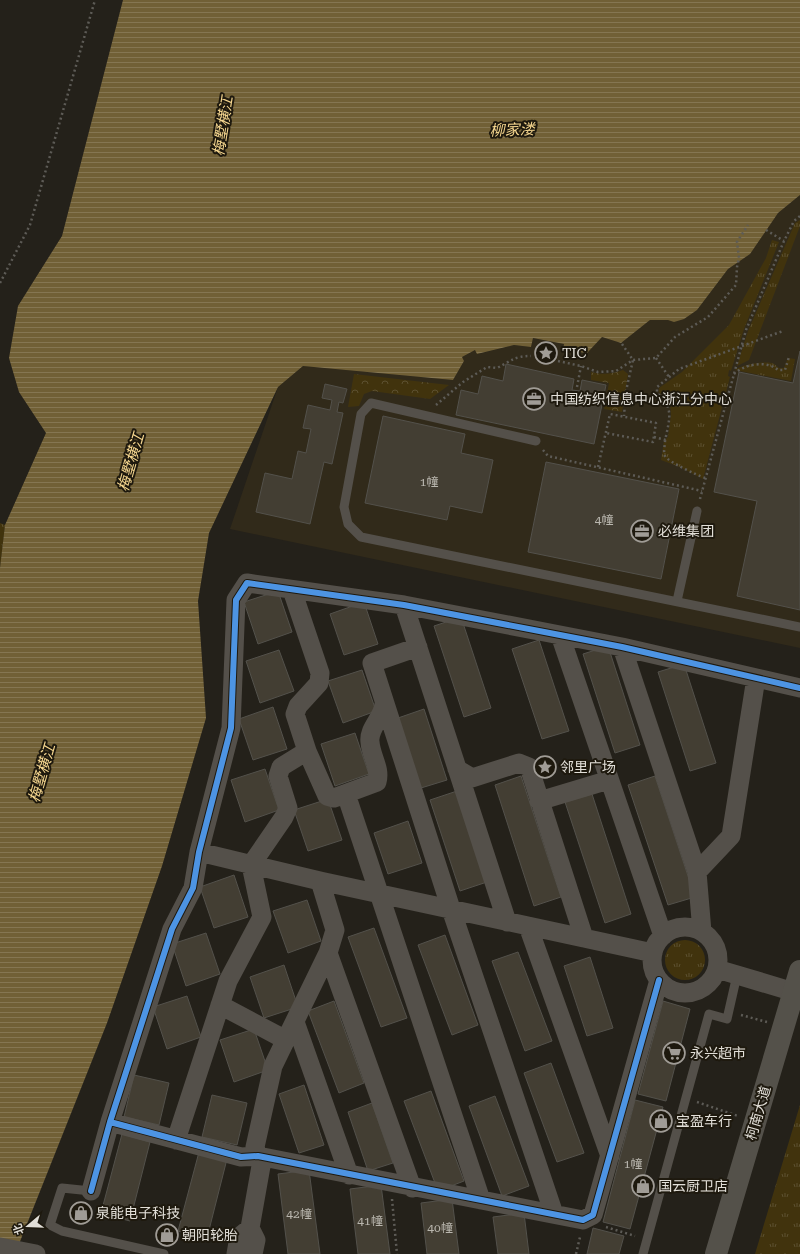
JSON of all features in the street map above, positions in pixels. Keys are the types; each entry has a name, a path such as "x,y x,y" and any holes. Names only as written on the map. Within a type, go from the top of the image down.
{"main road":[{"name":"柯南大道","path":"716,1254 800,971"}],"street":[{"path":"91,1191 110,1122 172,929 193,888 199,852 231,728 236,600 247,583 404,605 622,647 800,688"},
{"path":"292,590 320,673 319,683 298,706 295,714 307,750 327,796 334,798 378,782 379,775 369,742 371,732 384,711 384,704"},
{"path":"404,605 507,922"},
{"path":"560,635 664,936"},
{"path":"418,647 372,663 451,909 554,1214"},
{"path":"622,647 697,872 702,932"},
{"path":"697,872 731,836 756,678"},
{"path":"176,1140 228,982 262,917 251,864 288,808 278,776 281,767 307,750"},
{"path":"457,769 472,778 519,764 529,766 584,938"},
{"path":"539,801 609,780"},
{"path":"346,794 481,1200"},
{"path":"199,852 320,881 653,954"},
{"path":"253,1254 256,1240 250,1228 261,1166 255,1147 273,1066 328,953 335,930 320,881"},
{"path":"528,926 610,1156"},
{"path":"110,1122 241,1157 258,1156 412,1188 583,1220 593,1215 659,980 653,963 653,954 657,944 672,930 683,927 693,928 702,932 711,939 716,948 718,958 717,969 713,978 706,986 697,991 687,993 672,989 659,980"},
{"path":"328,953 412,1188"},
{"path":"717,969 794,992"},
{"path":"220,1005 286,1040"},
{"path":"295,1022 349,1175"},
{"path":"236,1254 239,1238 250,1228"},
{"path":"0,1247 28,1252"}],"lane":[{"path":"536,441 371,403 361,414 344,507 348,524 361,537 800,627"},
{"path":"677,601 697,511"},
{"path":"643,1254 708,1014 727,1019 738,975"},
{"path":"91,1191 62,1188 50,1226 62,1231 164,1254"}],"path":[{"path":"0,283 30,225 95,0"},
{"path":"697,511 740,347 784,241 794,221 800,216"},
{"path":"558,361 581,366 598,372 616,370 633,360 656,358 675,337 708,317 736,285 739,258 737,242 748,225"},
{"path":"766,230 784,241"},
{"path":"705,478 680,465 672,464 665,457 664,449 670,414 668,404 657,393 657,387 679,369 694,362 783,331"},
{"path":"622,344 633,360 626,391 624,416"},
{"path":"428,415 439,402 463,382 487,367 497,368 509,360 520,356 531,356"},
{"path":"733,374 748,365 773,365 778,370 785,370 789,357"},
{"path":"656,358 669,377"},
{"path":"577,387 581,366"},
{"path":"598,467 610,414 656,423 653,442 606,433"},
{"path":"654,437 666,440"},
{"path":"536,441 548,456 702,491"},
{"path":"728,1012 784,1026"},
{"path":"685,1098 756,1122"},
{"path":"390,1183 397,1254"},
{"path":"593,1215 596,1224 647,1240"}],"shaded area":[{"path":"800,195 800,648 230,529 278,387 303,366 453,380 464,361 462,357 475,350 478,354 514,345 531,347 533,338 564,344 563,350 602,337 621,343 650,320 668,320 697,310 728,269 778,213"}],"green space":[{"path":"800,220 800,226 749,360 737,366 748,331 795,223"},
{"path":"772,240 779,242 744,329 731,371 729,370 728,376 730,377 703,479 680,467 661,460 664,441 668,437 671,415 670,403 659,392 659,388 682,372 729,325 766,258"},
{"path":"788,358 795,359 791,381 735,370 760,363 771,363 779,368 784,368"},
{"path":"623,370 628,374 622,412 604,409 609,383 591,380 591,372 607,374"},
{"path":"354,374 449,385 430,399 372,391 364,394 359,406 348,407"},
{"path":"0,523 5,525 0,569"},
{"path":"685,940 693,942 699,946 703,952 705,960 703,968 699,974 693,978 685,980 677,978 671,974 667,968 665,960 667,952 671,946 677,942"},
{"path":"800,1105 800,1254 755,1254"}],"water":[{"path":"123,0 800,0 800,195 778,213 750,254 728,269 697,310 684,319 674,322 668,320 650,320 621,343 602,337 587,353 563,350 564,344 533,338 531,347 514,345 477,354 475,350 462,357 464,361 453,380 303,366 278,387 209,533 198,601 206,718 162,866 107,1023 15,1254 0,1254 0,568 5,525 46,433 19,392 9,358 18,306 62,236"}],"building":[{"path":"800,351 800,610 737,596 757,501 714,492 739,372 793,383"},
{"path":"506,364 574,379 572,390 580,391 582,380 606,385 594,444 456,415 461,390 478,394 482,376 503,381"},
{"path":"325,384 347,389 343,403 339,402 337,412 343,413 332,464 324,462 310,524 256,512 265,473 292,479 298,451 306,453 311,429 303,428 308,405 330,410 332,400 322,398"},
{"path":"383,416 465,434 461,453 493,460 482,513 450,506 447,520 365,503"},
{"path":"546,462 679,489 661,579 528,552"},
{"path":"278,591 292,632 258,644 244,602"},
{"path":"364,602 378,644 344,655 330,614"},
{"path":"461,617 491,708 464,717 434,626"},
{"path":"539,640 569,731 542,739 512,649"},
{"path":"608,646 640,745 615,753 583,654"},
{"path":"279,650 294,691 260,703 246,661"},
{"path":"684,664 716,763 690,771 658,672"},
{"path":"362,670 376,711 343,723 328,681"},
{"path":"273,707 287,749 253,760 239,719"},
{"path":"424,709 447,780 421,788 398,718"},
{"path":"355,733 369,774 335,786 321,744"},
{"path":"265,769 279,810 245,822 231,780"},
{"path":"521,776 561,897 534,906 495,785"},
{"path":"655,776 695,897 668,905 628,785"},
{"path":"457,791 487,882 460,891 430,800"},
{"path":"592,794 631,914 605,923 565,802"},
{"path":"328,799 342,840 308,851 294,810"},
{"path":"408,821 422,863 388,874 374,833"},
{"path":"234,875 248,917 214,928 200,887"},
{"path":"307,900 321,941 288,953 273,911"},
{"path":"374,928 407,1018 381,1027 348,937"},
{"path":"206,933 220,974 186,986 172,944"},
{"path":"445,935 478,1025 452,1035 418,945"},
{"path":"518,952 552,1041 525,1051 492,961"},
{"path":"590,957 613,1028 587,1036 564,966"},
{"path":"284,965 298,1007 264,1018 250,977"},
{"path":"187,996 201,1037 167,1049 153,1007"},
{"path":"334,1001 364,1083 339,1093 308,1011"},
{"path":"663,1001 690,1009 666,1101 638,1094"},
{"path":"254,1029 268,1070 234,1082 220,1040"},
{"path":"551,1063 584,1153 557,1162 524,1073"},
{"path":"134,1075 169,1083 159,1125 124,1117"},
{"path":"304,1085 324,1145 299,1153 279,1094"},
{"path":"431,1091 464,1181 438,1191 404,1101"},
{"path":"212,1095 247,1103 237,1145 202,1137"},
{"path":"495,1096 529,1186 502,1196 469,1106"},
{"path":"635,1100 663,1107 630,1229 603,1222"},
{"path":"372,1103 393,1163 368,1171 348,1112"},
{"path":"122,1134 150,1142 130,1221 101,1213"},
{"path":"199,1152 227,1159 207,1238 178,1231"},
{"path":"309,1170 320,1254 288,1254 278,1174"},
{"path":"381,1185 390,1254 358,1254 350,1189"},
{"path":"452,1199 459,1254 427,1254 421,1203"},
{"path":"524,1213 529,1254 498,1254 493,1217"},
{"path":"593,1228 624,1236 619,1254 587,1254"}],"cycle path":[{"path":"91,1191 110,1122 172,929 193,888 199,852 231,728 236,600 247,583 404,605 622,647 800,688"},
{"path":"110,1122 241,1157 258,1156 583,1220 593,1215 659,980"}],"place":[{"name":"TIC","path":"546,353"},
{"name":"中国纺织信息中心浙江分中心","path":"534,399"},
{"name":"必维集团","path":"642,531"},
{"name":"邻里广场","path":"545,767"},
{"name":"永兴超市","path":"674,1053"},
{"name":"宝盈车行","path":"661,1121"},
{"name":"国云厨卫店","path":"643,1186"},
{"name":"泉能电子科技","path":"81,1213"},
{"name":"朝阳轮胎","path":"167,1235"}],"water label":[{"name":"梅墅横江","path":"223,126"},
{"name":"柳家溇","path":"512,130"},
{"name":"梅墅横江","path":"131,462"},
{"name":"梅墅横江","path":"42,773"}]}
